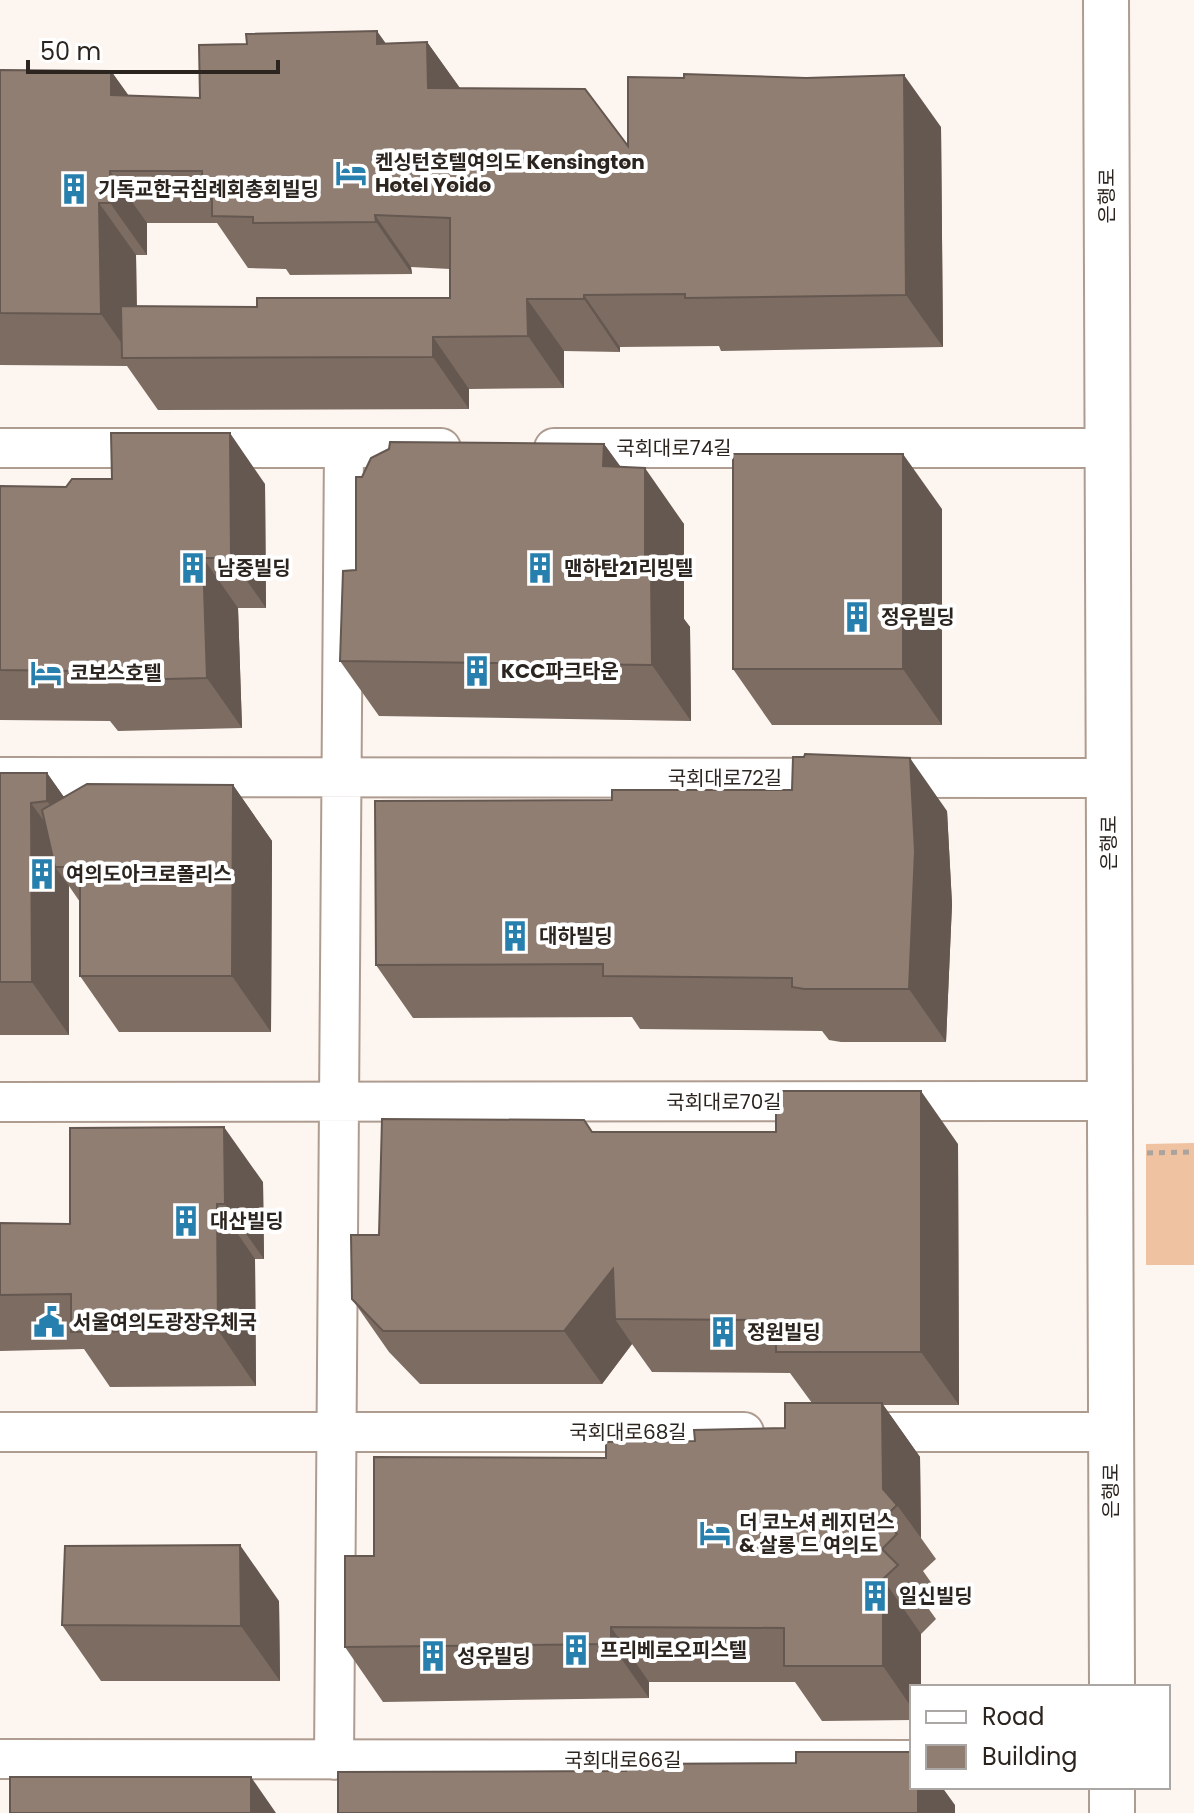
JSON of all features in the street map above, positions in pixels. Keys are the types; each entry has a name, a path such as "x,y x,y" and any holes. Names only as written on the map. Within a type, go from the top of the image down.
{"street":[{"name":"은행로","path":"1106,0 1112,1685"},
{"path":"0,448 471,448"},
{"path":"334,1760 344,448"},
{"name":"국회대로74길","path":"519,448 1107,448"},
{"name":"국회대로72길","path":"0,777 1109,778"},
{"name":"국회대로70길","path":"0,1102 1110,1101"},
{"name":"국회대로68길","path":"0,1432 1111,1432"},
{"name":"국회대로66길","path":"0,1759 910,1760"},
{"path":"1112,1789 1112,1813"}],"path":[{"path":"1110,1153 1194,1152"}],"shaded area":[{"path":"1194,1143 1194,1265 1146,1265 1146,1144"}],"building":[{"path":"377,31 377,44 427,42 428,88 585,89 628,146 628,77 684,78 684,74 806,78 904,75 906,295 685,298 685,294 584,295 584,299 527,299 528,336 433,337 433,357 122,358 121,306 257,307 257,298 450,298 450,218 375,215 376,222 253,223 253,217 212,216 212,199 203,198 202,171 110,171 110,203 99,203 101,314 0,313 0,70 111,71 111,95 200,98 199,45 247,44 246,34"},
{"path":"111,433 230,433 231,558 203,558 207,678 82,681 82,671 0,670 0,486 66,487 72,479 112,479"},
{"path":"390,442 604,444 603,466 645,468 645,571 651,571 652,665 340,661 343,571 356,570 356,477 362,477 371,458 389,449"},
{"path":"733,454 903,454 903,669 733,669"},
{"path":"805,754 910,758 915,851 909,989 804,989 792,987 792,978 603,976 603,964 376,965 375,801 612,800 612,790 792,790 793,757 804,757"},
{"path":"0,773 47,773 47,801 31,803 32,982 0,982"},
{"path":"87,784 233,785 232,976 80,976 80,867 55,867 42,810"},
{"path":"776,1091 921,1091 921,1352 776,1352 776,1320 615,1319 613,1269 564,1331 383,1331 352,1299 351,1235 379,1235 382,1119 584,1120 592,1132 776,1132"},
{"path":"224,1127 225,1204 217,1204 218,1330 71,1332 71,1294 0,1295 0,1223 70,1224 70,1128"},
{"path":"785,1403 882,1403 883,1489 897,1505 883,1519 897,1534 882,1549 898,1565 883,1579 883,1666 784,1666 784,1628 611,1627 611,1644 345,1647 345,1556 374,1556 374,1457 606,1458 606,1442 695,1441 694,1430 785,1428"},
{"path":"240,1545 241,1626 62,1625 65,1546"},
{"path":"796,1752 910,1752 910,1789 918,1789 918,1813 338,1813 338,1772 626,1771 626,1764 796,1763"},
{"path":"10,1777 251,1777 251,1813 10,1813"}],"place":[{"name":"켄싱턴호텔여의도 Kensington Hotel Yoido","path":"351,173"},
{"name":"기독교한국침례회총회빌딩","path":"74,189"},
{"name":"남중빌딩","path":"193,568"},
{"name":"맨하탄21리빙텔","path":"540,568"},
{"name":"정우빌딩","path":"857,617"},
{"name":"KCC파크타운","path":"477,671"},
{"name":"코보스호텔","path":"46,673"},
{"name":"여의도아크로폴리스","path":"42,874"},
{"name":"대하빌딩","path":"515,936"},
{"name":"대산빌딩","path":"186,1221"},
{"name":"서울여의도광장우체국","path":"49,1322"},
{"name":"정원빌딩","path":"723,1332"},
{"name":"더 코노셔 레지던스 & 살롱 드 여의도","path":"715,1533"},
{"name":"일신빌딩","path":"875,1596"},
{"name":"프리베로오피스텔","path":"576,1650"},
{"name":"성우빌딩","path":"433,1656"}]}
